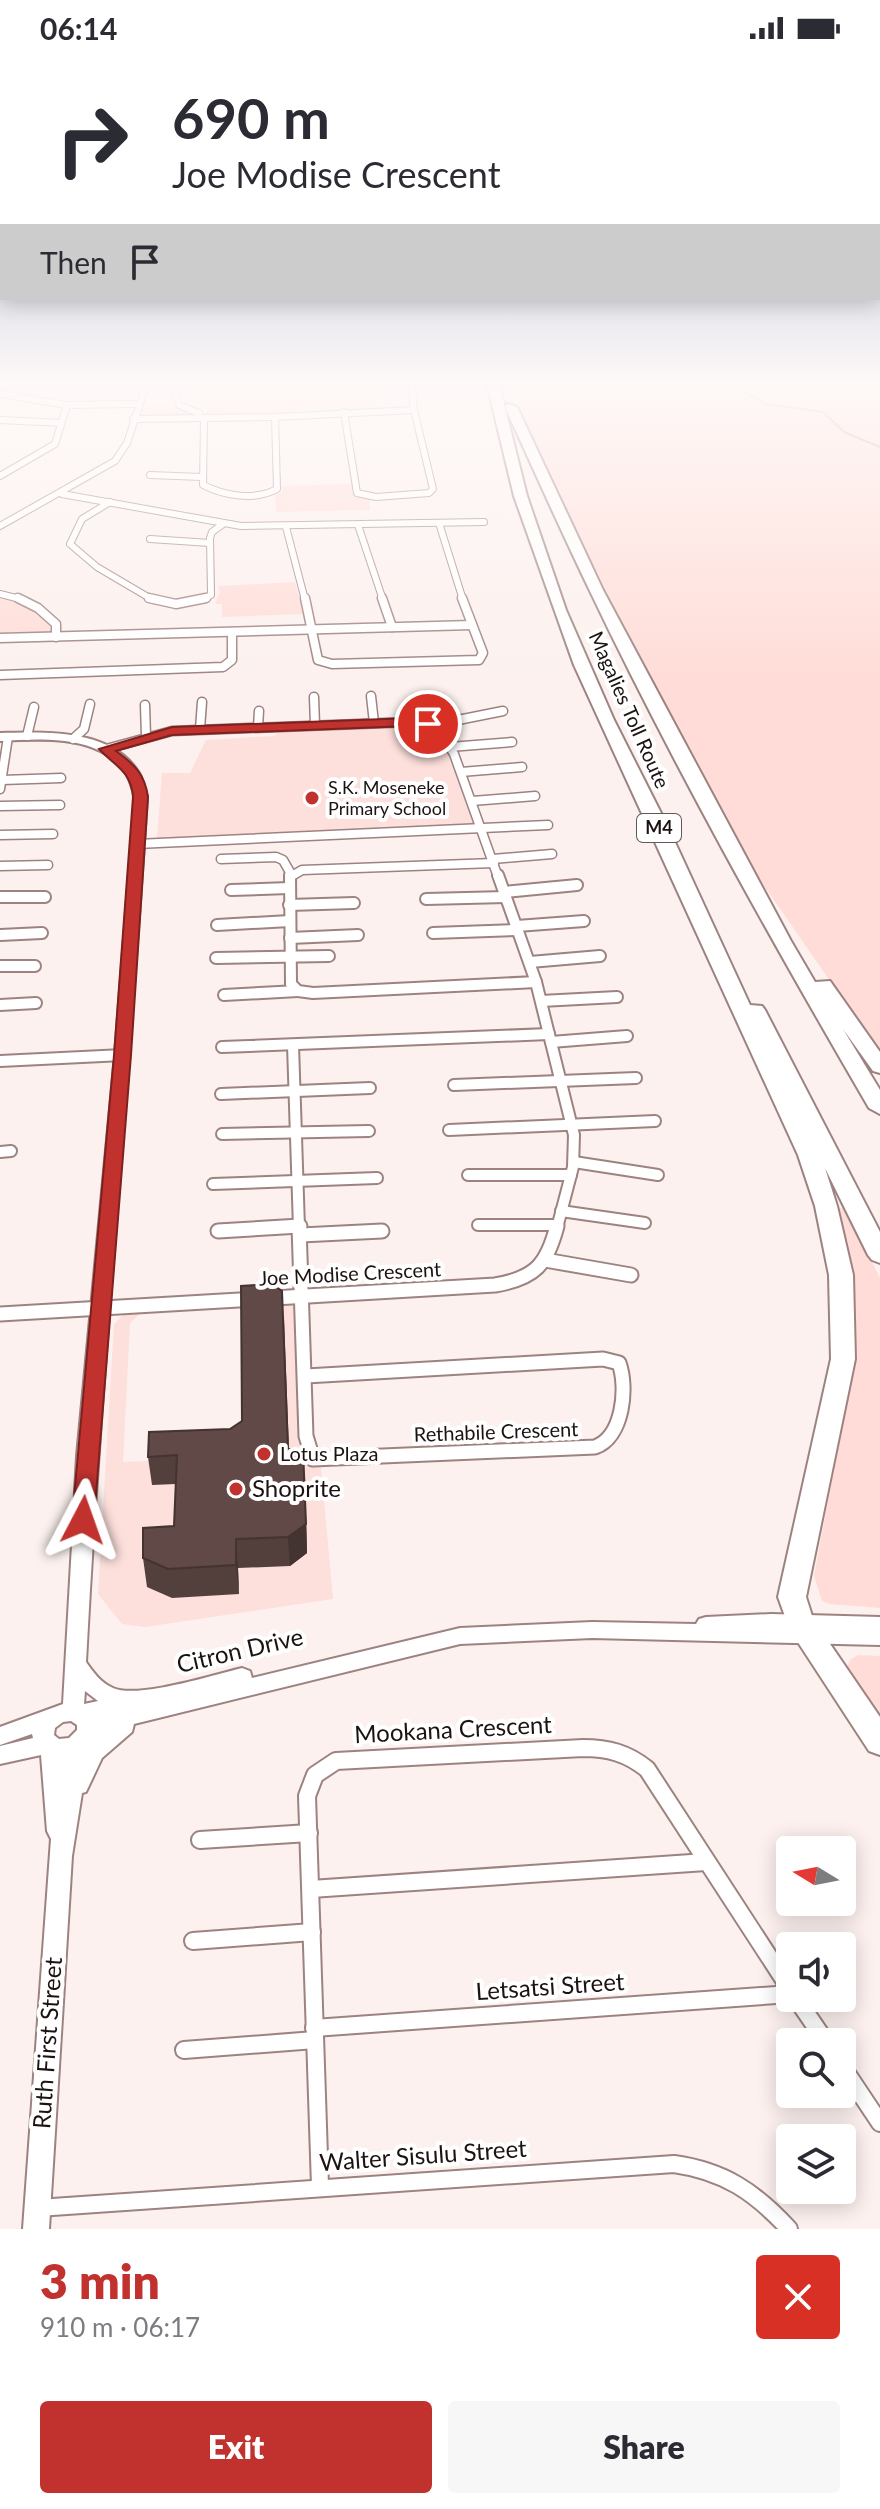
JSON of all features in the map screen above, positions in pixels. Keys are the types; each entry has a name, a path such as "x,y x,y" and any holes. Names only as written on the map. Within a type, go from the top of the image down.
{"highway":[{"name":"Magalies Toll Route","path":"518,481 551,589 588,678 652,815 807,1108 880,1255"},
{"name":"Magalies Toll Route","path":"543,481 715,820 781,941 880,1108"},
{"path":"652,815 809,1155 826,1206 841,1275 843,1359 792,1597 804,1629 880,1742"},
{"path":"715,820 779,921 880,1067"}],"street":[{"path":"0,526 81,481"},
{"path":"203,481 203,485 217,490 261,495 275,492 275,481"},
{"path":"357,481 359,494 420,495 432,491 430,481"},
{"path":"62,494 223,524 286,527 484,522"},
{"path":"110,502 82,519 70,544 100,567 157,602 195,602 211,595 210,543 212,532 223,524"},
{"path":"286,527 313,630 316,657 324,663 474,660 481,658 483,653 452,572 439,523"},
{"path":"358,525 392,627"},
{"path":"150,539 210,543"},
{"path":"0,594 20,598 50,618 56,624 56,637"},
{"path":"0,638 472,625"},
{"path":"0,675 223,667 232,660 232,632"},
{"path":"371,696 374,723"},
{"path":"426,696 430,725"},
{"path":"314,697 315,725"},
{"path":"200,729 202,702"},
{"path":"73,739 84,729 90,704"},
{"path":"145,705 146,736"},
{"path":"27,736 34,707"},
{"path":"258,727 259,711"},
{"path":"106,749 146,736 200,729 374,723 430,725 503,711"},
{"path":"430,725 443,732 461,772 530,962 572,1124 572,1168 545,1260 631,1275"},
{"path":"60,1856 80,1726 74,1660 87,1456 123,1055 139,782 131,768 106,749 73,739 4,737 1,779 61,778"},
{"path":"450,747 512,742"},
{"path":"461,772 522,767"},
{"path":"472,801 535,796"},
{"path":"0,806 60,805"},
{"path":"137,844 548,825"},
{"path":"0,835 53,834"},
{"path":"291,874 302,870 493,861 552,854"},
{"path":"221,859 276,857 283,860 291,874 291,984 298,991"},
{"path":"0,866 48,865"},
{"path":"426,899 577,885"},
{"path":"231,890 289,888"},
{"path":"0,897 45,897"},
{"path":"289,905 354,903"},
{"path":"217,925 290,921"},
{"path":"433,933 584,921"},
{"path":"0,935 42,933"},
{"path":"290,938 358,935"},
{"path":"216,958 329,956"},
{"path":"530,962 600,956"},
{"path":"0,966 35,966"},
{"path":"224,995 536,982"},
{"path":"541,1001 617,997"},
{"path":"0,1005 36,1003"},
{"path":"222,1047 627,1036"},
{"name":"Rethabile Crescent","path":"293,1045 306,1436 313,1459 595,1447 607,1442 614,1433 624,1378 619,1363 603,1359 306,1376"},
{"path":"0,1061 123,1055"},
{"path":"454,1085 636,1078"},
{"path":"221,1094 370,1088"},
{"path":"449,1130 655,1121"},
{"path":"222,1134 369,1131"},
{"path":"468,1175 572,1168 658,1175"},
{"path":"213,1184 377,1178"},
{"path":"561,1211 645,1223"},
{"path":"478,1225 557,1225"},
{"path":"218,1231 382,1231"},
{"name":"Joe Modise Crescent","path":"0,1314 491,1286 534,1274 545,1260"},
{"name":"Citron Drive","path":"0,1736 60,1713 80,1726 130,1716 144,1706 474,1634 880,1625"},
{"name":"Citron Drive","path":"804,1629 880,1637"},
{"path":"74,1660 89,1684 99,1692 144,1706"},
{"path":"68,1808 88,1763 101,1744 144,1706"},
{"path":"49,1719 42,1735 49,1746 60,1856"},
{"name":"Citron Drive","path":"0,1755 49,1746 65,1749 80,1726"},
{"name":"Mookana Crescent","path":"320,2186 309,1786 323,1767 336,1761 601,1748 618,1750 635,1758 647,1769 776,1970"},
{"path":"200,1840 309,1833"},
{"name":"Ruth First Street","path":"37,2218 60,1856"},
{"path":"311,1889 706,1862"},
{"path":"193,1941 312,1932"},
{"name":"Letsatsi Street","path":"184,2050 314,2034 776,1993"},
{"path":"856,2087 880,2123"},
{"name":"Walter Sisulu Street","path":"37,2218 320,2186 674,2164 702,2167 746,2186 789,2229"}],"shaded area":[{"path":"550,481 880,481 880,1053 758,877"},
{"path":"352,484 354,495 369,499 370,510 276,512 275,495 282,492 282,486"},
{"path":"295,582 304,614 222,617 222,604 215,604 220,592 218,586"},
{"path":"0,596 38,612 51,631 48,634 0,636"},
{"name":"S.K. Moseneke Primary School","path":"410,726 441,736 474,823 471,826 157,838 162,773 190,773 206,740 274,736 281,730"},
{"path":"838,1208 845,1208 880,1278 880,1608 822,1601 814,1576 855,1358 854,1284"},
{"path":"296,1302 304,1453 321,1467 333,1599 145,1627 122,1624 98,1594 114,1325 126,1311 144,1310 130,1323 123,1462 232,1457 244,1449 243,1305"},
{"path":"858,1655 880,1656 880,1721 850,1677 847,1667 850,1660"}],"building":[{"name":"Lotus Plaza","path":"272,1284 282,1291 288,1449 303,1449 306,1524 288,1537 236,1539 236,1565 168,1569 143,1558 143,1528 174,1526 177,1455 148,1457 149,1432 230,1429 242,1421 241,1286"}],"place":[{"name":"S.K. Moseneke Primary School","path":"312,798"},
{"name":"Lotus Plaza","path":"264,1454"},
{"name":"Shoprite","path":"236,1489"}],"route":[{"path":"83,1520 123,1055 141,797 139,782 131,768 106,749 151,734 172,731 411,722 428,724"}]}
